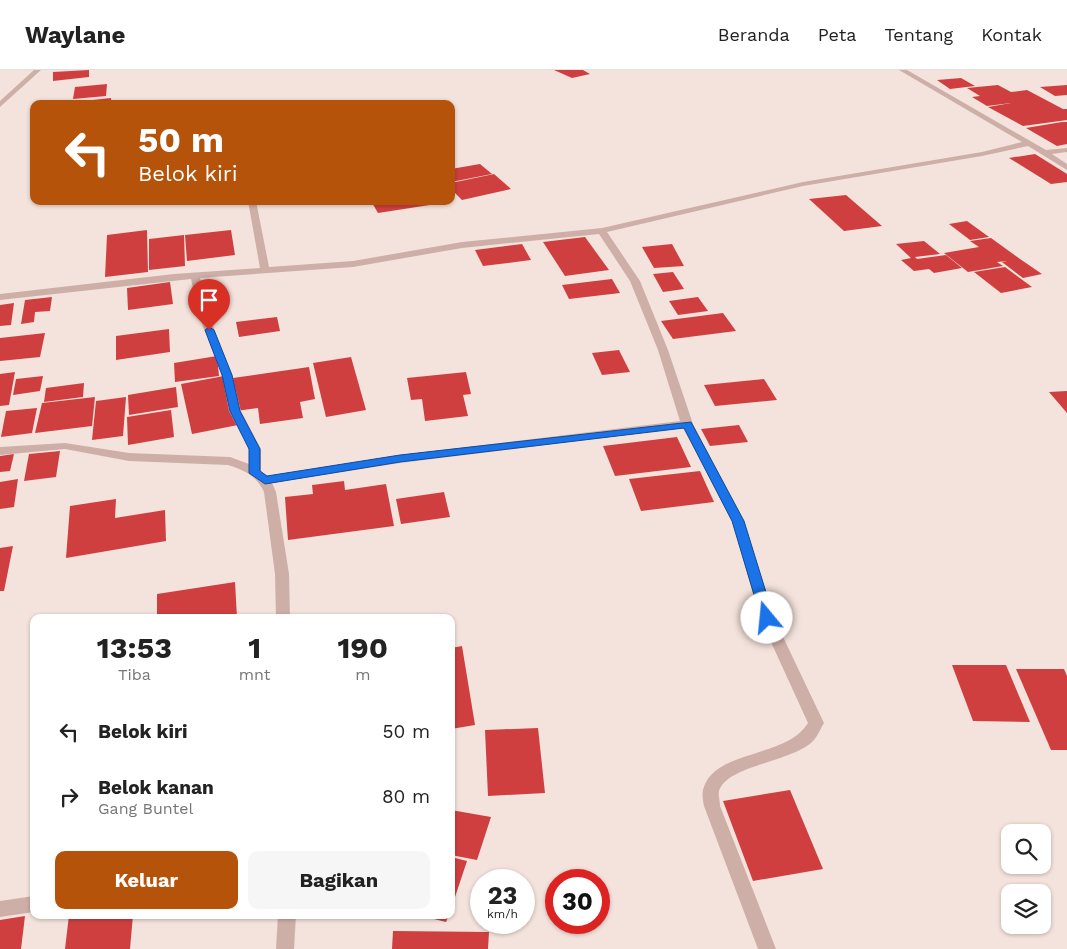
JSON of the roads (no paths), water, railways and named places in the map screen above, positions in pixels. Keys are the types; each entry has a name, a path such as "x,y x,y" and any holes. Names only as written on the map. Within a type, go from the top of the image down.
{"street":[{"path":"0,105 38,70"},
{"path":"902,70 1029,143 1067,168"},
{"path":"0,297 195,275 353,264 462,245 602,231 803,184 973,156 1029,143"},
{"path":"1044,153 1067,150"},
{"path":"253,205 265,270"},
{"path":"602,231 635,282 663,350 687,424 738,521 767,618 816,723 812,734 798,746 739,766 720,778 711,790 712,806 767,949"},
{"path":"195,275 204,316 227,375 235,411 255,449 260,476 270,492 282,574 283,614"},
{"path":"0,451 65,446 129,457 230,461 246,466 260,476 687,424"},
{"path":"0,909 30,905"},
{"path":"285,949 287,919"}]}
